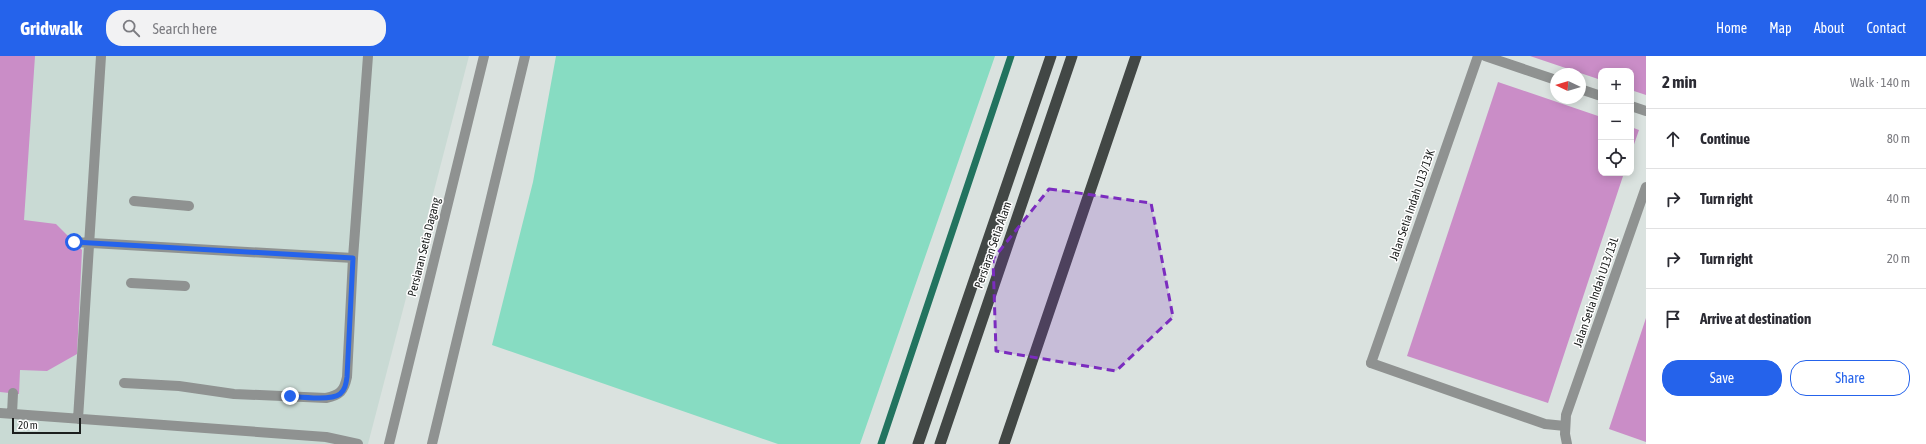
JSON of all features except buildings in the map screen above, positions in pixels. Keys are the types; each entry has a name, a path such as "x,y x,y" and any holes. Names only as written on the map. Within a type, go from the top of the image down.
{"highway":[{"path":"918,444 1052,56"},
{"name":"Persiaran Setia Alam","path":"940,444 1072,56"},
{"path":"1004,444 1136,56"}],"street":[{"path":"78,419 100,56"},
{"path":"124,382 179,386 234,394 326,398 338,396 345,389 368,56"},
{"name":"Persiaran Setia Dagang","path":"389,444 484,56"},
{"path":"432,444 525,56"},
{"name":"Jalan Setia Indah U13/13K","path":"1478,56 1371,363 1545,424 1566,426"},
{"path":"1485,56 1550,78"},
{"path":"1586,91 1598,95"},
{"path":"1634,107 1646,111"},
{"name":"Jalan Setia Indah U13/13L","path":"1567,444 1566,415 1646,187"},
{"path":"134,201 189,206"},
{"path":"74,242 353,258"},
{"path":"130,283 185,286"},
{"path":"12,414 13,393"},
{"path":"0,413 326,437 358,444"}],"highlighted area":[{"path":"1049,189 1151,203 1173,317 1116,371 996,351 993,259"}],"shaded area":[{"path":"0,56 469,56 368,444 0,444"}],"green space":[{"path":"556,56 995,56 860,444 778,444 492,345 533,182"}],"waterway":[{"path":"881,444 1011,56"}],"route":[{"path":"74,242 353,258 347,377 345,389 338,396 326,398 290,396"}]}
